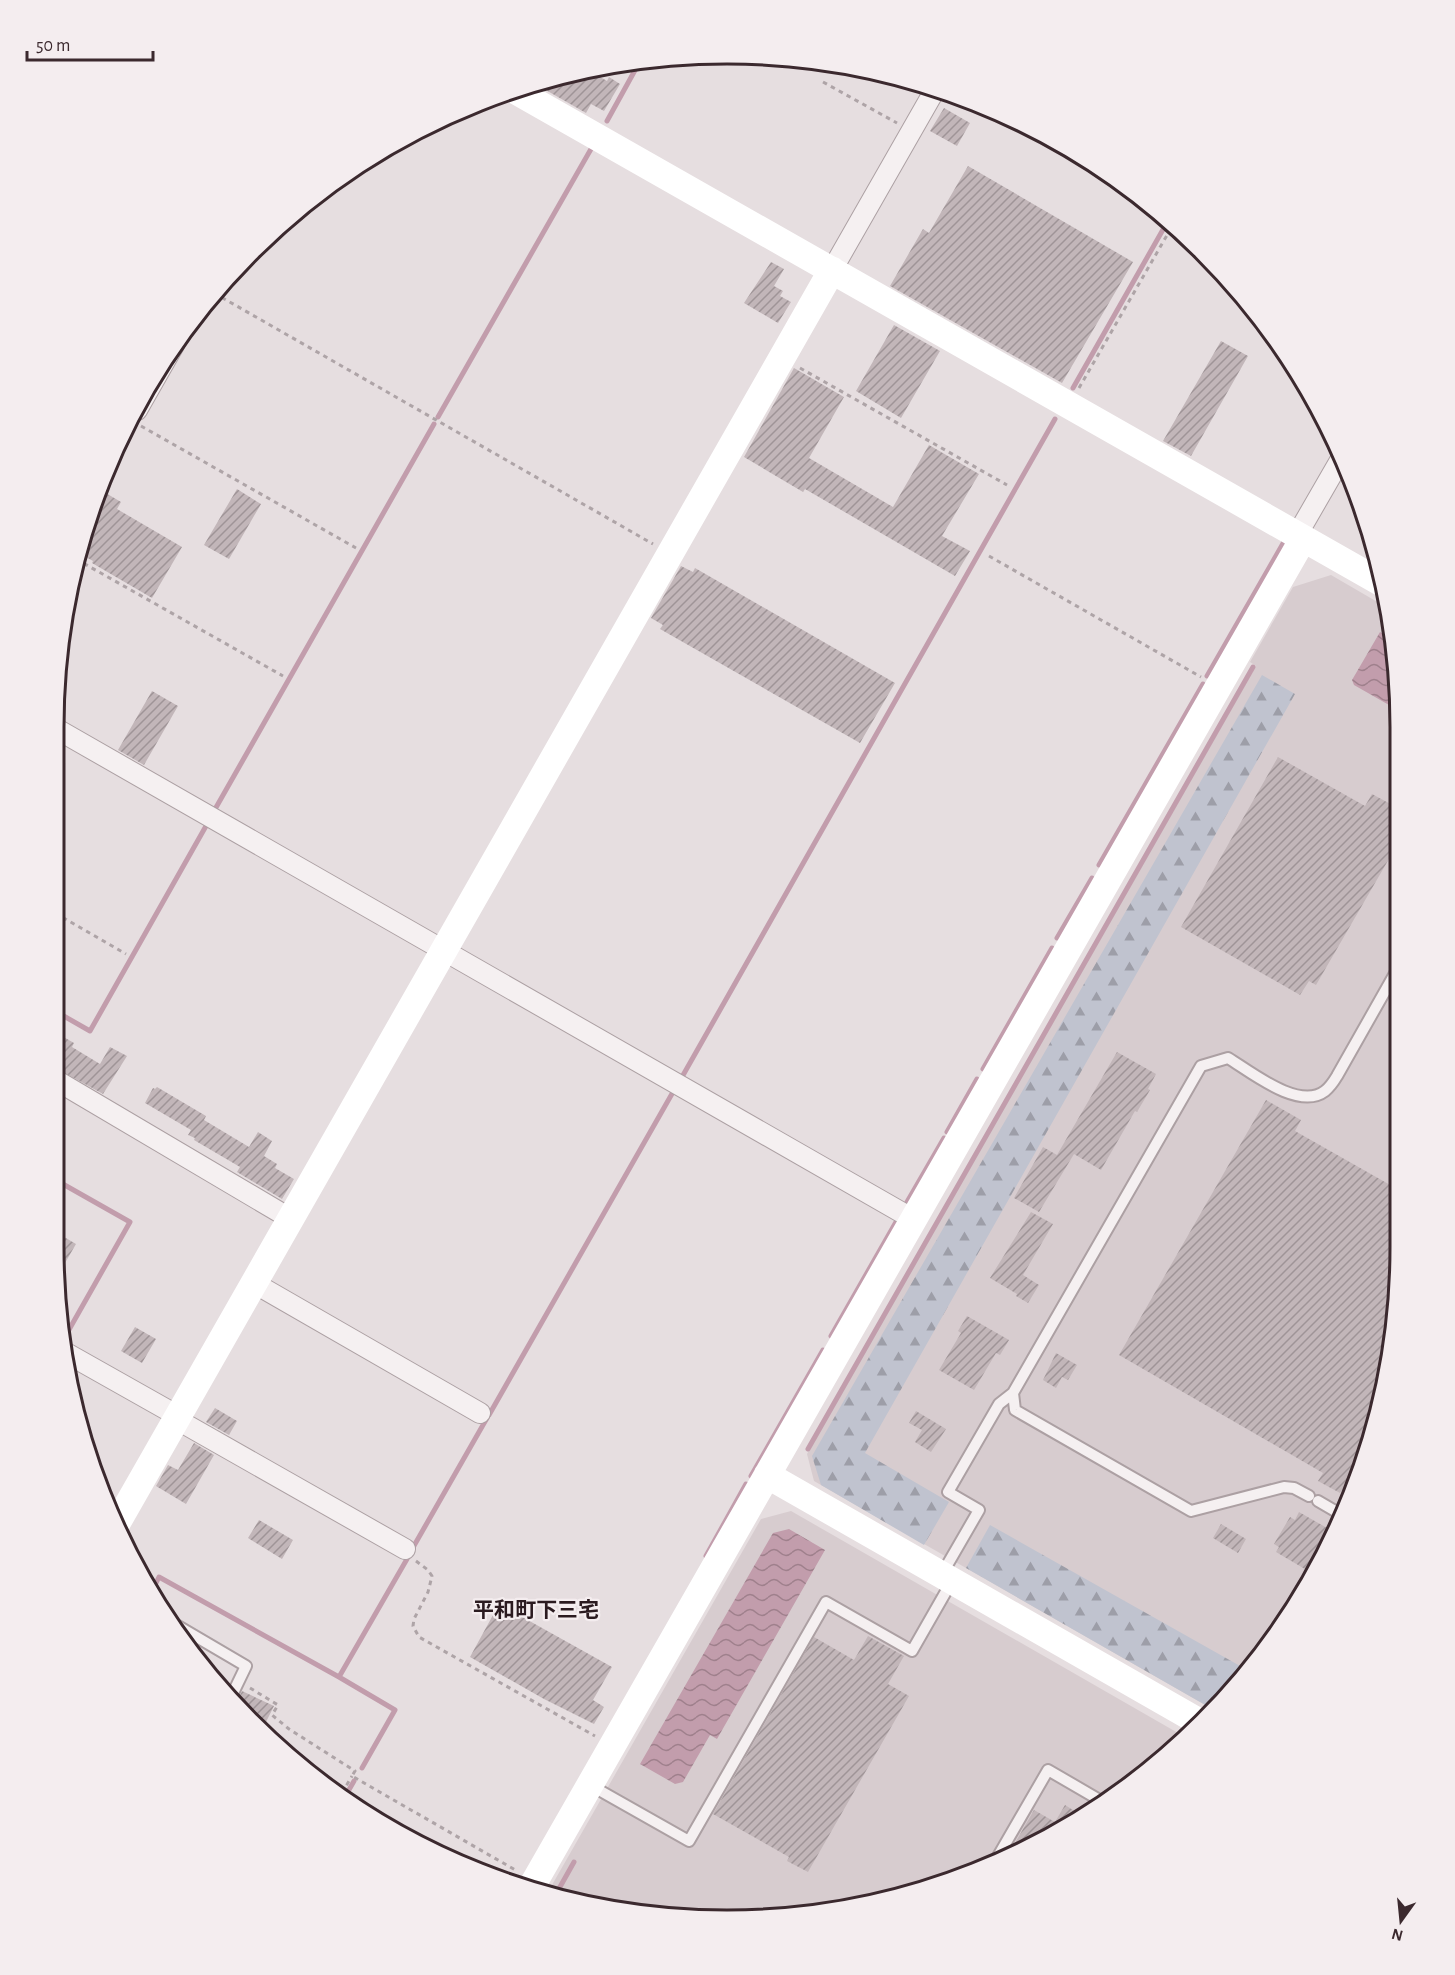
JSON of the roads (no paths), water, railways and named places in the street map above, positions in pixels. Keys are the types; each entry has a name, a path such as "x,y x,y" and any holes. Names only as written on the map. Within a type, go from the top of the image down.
{"street":[{"path":"526,96 1373,578"},
{"path":"121,1515 931,97"},
{"path":"534,1881 1218,687 1337,467"},
{"path":"65,734 914,1219"},
{"path":"65,1086 291,1219"},
{"path":"254,1283 480,1413"},
{"path":"74,1357 405,1549"},
{"path":"767,1475 1193,1719"}],"lane":[{"path":"590,1785 689,1841 826,1602 912,1651 979,1510 948,1492 999,1404 1012,1394 1202,1066 1228,1058 1284,1092 1305,1098 1324,1092 1337,1076 1390,982"},
{"path":"1012,1394 1015,1410 1191,1511 1284,1487 1294,1488 1335,1511"},
{"path":"189,1633 246,1666 234,1690"},
{"path":"1001,1851 1048,1770 1097,1798"}],"water":[{"path":"1380,632 1384,634 1389,705 1354,685 1352,680"},
{"path":"789,1529 825,1550 717,1739 710,1735 683,1782 675,1784 640,1764 773,1533"}],"waterway":[{"path":"607,121 635,71"},
{"path":"438,417 591,149"},
{"path":"1073,388 1164,228"},
{"path":"682,1077 1055,419"},
{"path":"214,811 434,424"},
{"path":"1207,676 1285,540 1282,538"},
{"path":"808,1449 1253,667"},
{"path":"1099,865 1203,684"},
{"path":"65,1017 90,1031 206,826"},
{"path":"1057,938 1092,878"},
{"path":"983,1069 1052,948"},
{"path":"947,1132 977,1079"},
{"path":"489,1415 673,1092"},
{"path":"907,1202 944,1138"},
{"path":"65,1185 130,1222 70,1329"},
{"path":"831,1336 896,1222"},
{"path":"751,1476 823,1350"},
{"path":"411,1551 487,1418"},
{"path":"706,1556 746,1484"},
{"path":"362,1768 395,1710 339,1677 407,1559"},
{"path":"156,1583 159,1577 339,1677"},
{"path":"348,1791 354,1781"},
{"path":"559,1889 574,1862"}],"district":[{"name":"平和町下三宅","path":"536,1610"}]}
